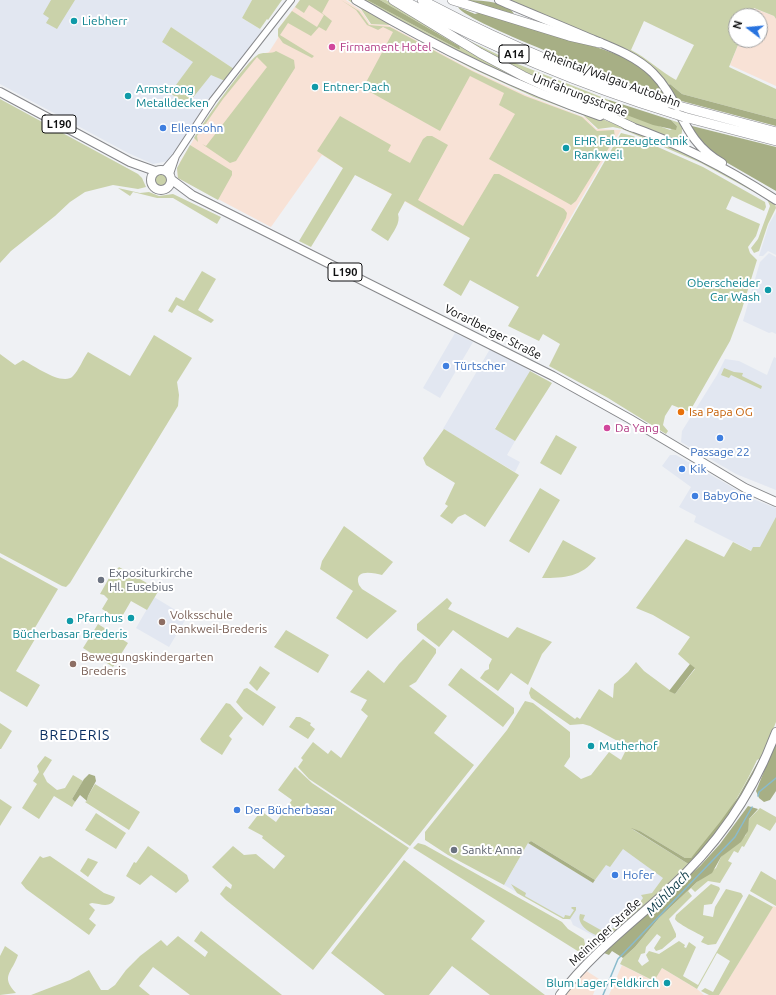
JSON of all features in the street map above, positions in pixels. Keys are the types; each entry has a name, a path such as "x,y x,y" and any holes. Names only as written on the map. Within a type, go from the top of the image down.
{"highway":[{"path":"393,0 486,56 632,127"},
{"name":"Rheintal/Walgau Autobahn","path":"404,0 498,48 555,72 677,110 776,132"},
{"name":"Rheintal/Walgau Autobahn","path":"422,0 501,39 631,96"},
{"path":"452,0 569,36 600,43"},
{"name":"Rheintal/Walgau Autobahn","path":"644,100 670,103 684,117 776,141"}],"main road":[{"name":"Umfahrungsstraße","path":"356,0 413,33 488,71 572,106 632,127 699,157 750,183 776,200"},
{"path":"499,0 636,60 652,72 666,91 688,132 706,153 776,195"},
{"name":"Vorarlberger Straße","path":"0,92 153,174 168,178 192,195 536,367 630,419 745,488 776,502"},
{"name":"Vorarlberger Straße","path":"153,174 151,183 155,188 163,190 168,178"},
{"name":"Meininger Straße","path":"560,995 594,956 690,870 716,840 747,797 764,762 776,732"}],"street":[{"path":"168,178 176,156 213,100 291,0"}],"shaded area":[{"path":"0,0 252,0 242,18 263,31 234,69 171,27 162,42 194,62 171,93 211,74 225,81 168,161 153,164 128,153 0,84"},
{"path":"300,0 346,0 362,11 370,24 388,25 472,70 526,95 586,118 596,129 621,130 537,276 322,155 271,227 178,178 177,170 180,162 203,124 249,63 258,55 269,52 278,38 278,29"},
{"path":"768,14 774,16 776,19 776,86 730,65 737,48 768,48"},
{"path":"776,212 776,255 768,251 763,256 759,256 769,224"},
{"path":"769,253 776,257 776,334 772,332 769,333 743,321 760,262"},
{"path":"455,333 473,342 440,398 423,388"},
{"path":"490,349 531,371 495,428 515,441 507,455 520,462 515,472 443,429"},
{"path":"774,357 776,358 776,490 736,474 681,442 682,431 717,375 725,359 739,361 767,375"},
{"path":"670,455 676,455 753,499 776,508 776,528 758,554 694,522 696,516 679,507 691,487 662,466"},
{"name":"Volksschule Rankweil-Brederis","path":"154,597 187,617 169,647 136,628"},
{"path":"631,828 690,865 602,943 592,935 573,925 571,920 562,918 504,885 528,843 593,883"},
{"path":"773,906 776,907 776,995 719,995"},
{"path":"622,965 653,981 662,968 697,989 704,995 609,995"},
{"path":"585,970 599,979 593,995 564,995"}],"green space":[{"path":"51,0 75,0 57,29 46,23 49,18 43,14"},
{"path":"252,0 282,0 260,29 242,18"},
{"path":"300,0 329,0 322,13 332,21 326,31 319,27 311,36 288,23 280,35 314,56 312,58 283,43 278,36 278,29 292,11 317,27 324,15 309,5 304,13 295,7"},
{"path":"341,0 359,11 369,25 390,27 472,71 525,96 582,117 597,131 614,130 615,138 576,201 571,205 489,159 515,114 499,105 504,93 470,76 440,131 363,88 393,32 383,27 378,30 367,25 356,10"},
{"path":"348,0 353,0 563,104 667,144 725,173 775,203 776,208 768,224 759,251 754,253 751,248 758,239 770,206 767,199 701,163 622,129 613,127 598,129 583,115 534,97 473,69 390,25 371,24 361,9"},
{"path":"361,0 367,0 458,49 459,46 380,0 386,0 437,31 584,107 485,67"},
{"path":"367,0 380,0 459,46 460,49 458,49"},
{"path":"460,0 498,3 510,9 514,14"},
{"path":"504,0 776,0 776,19 774,16 768,14 768,8 728,8 728,48 737,48 729,67 776,89 776,119 682,94 670,84 667,86 653,70","holes":["644,21 694,45 676,80 631,50"]},
{"path":"458,7 475,14 481,12 489,14 602,49 629,59 650,74 667,96 623,81 520,40 490,27 468,15"},
{"path":"171,27 234,69 225,81 211,75 187,105 170,93 193,62 162,42"},
{"path":"445,29 515,63 609,100 605,102 566,92 670,130 677,126 671,120 680,123 682,132 679,138 668,139 616,116 517,69"},
{"path":"276,51 294,60 295,68 236,161 230,163 202,144 206,146 267,67 257,57 223,99 197,136 198,142 194,138 225,93 253,59 259,54"},
{"path":"670,84 682,94 776,119 776,126 674,99 667,86"},
{"path":"560,85 605,102 609,100 671,120 677,126 676,130 653,125 566,92 559,88"},
{"path":"0,99 138,174 142,178 146,187 138,189 113,185 85,192 70,202 11,251 0,263"},
{"path":"340,116 391,145 388,151 410,163 423,139 427,136 432,136 448,145 418,200 463,226 494,174 499,174 564,209 567,213 566,218 536,276 538,277 621,133 633,136 703,167 765,202 766,207 764,211 732,196 726,209 760,224 756,236 748,247 750,253 757,260 742,309 730,341 690,411 672,405 665,416 663,425 668,431 666,434 608,398 549,366 560,344 543,334 539,341 508,326 519,307 470,280 461,296 443,285 470,238 405,201 398,214 399,217 397,224 388,241 371,230 392,194 355,175 311,247 299,241 343,168 317,151"},
{"path":"688,125 776,147 776,191 712,154"},
{"path":"190,145 232,171 232,175 218,200 178,178 177,168"},
{"path":"158,173 164,173 168,177 168,183 164,187 158,187 154,183 154,177"},
{"path":"118,188 140,193 149,192 159,196 173,194 221,217 217,224 173,198 157,198 133,192 130,196"},
{"path":"202,271 216,279 198,310 214,320 211,323 177,305 172,313 168,311 176,297 184,301"},
{"path":"154,335 192,358 177,382 179,395 178,406 70,583 66,587 62,586 0,553 0,354 15,365 23,360 55,377 68,379 77,371 88,352 130,376"},
{"path":"724,368 734,372 743,373 742,376 762,386 761,389 731,375 729,378 721,375"},
{"path":"530,371 552,383 515,441 495,429"},
{"path":"444,429 519,475 485,527 465,514 458,517 452,524 440,516 448,506 445,504 455,483 426,465 423,458"},
{"path":"556,435 577,447 561,475 540,463"},
{"path":"540,488 560,500 529,553 509,541"},
{"path":"776,517 776,722 762,758 757,760 744,786 719,825 691,858 685,858 640,831 632,829 690,865 683,873 609,936 605,937 594,934 584,928 579,919 580,914 585,915 583,920 606,933 608,930 619,926 627,915 630,917 643,898 641,895 652,893 663,878 623,849 610,867 606,865 595,880 531,841 528,843 504,885 448,855 425,840 425,832 507,730 525,701 533,703 570,732 570,757 564,766 581,779 591,775 609,752 621,760 625,752 623,744 590,726 583,724 570,725 531,698 529,693 531,687 575,719 577,717 580,719 599,689 613,698 614,684 628,672 636,662 644,671 675,694 695,669 678,654 690,637 653,615 636,608 686,539 724,557 733,542 751,551 753,547 760,547"},
{"path":"344,526 393,562 382,575 365,573 359,576 359,585 362,589 397,611 367,639 336,618 353,591 320,569 322,561"},
{"path":"563,540 596,558 579,573 558,578 542,578"},
{"path":"0,557 58,589 33,631 38,634 16,671 40,685 27,707 0,691"},
{"path":"119,567 159,590 147,610 131,601 120,620 102,609 108,599 104,595 100,594 109,578"},
{"path":"447,598 452,603 448,609 508,638 517,627 552,642 542,654 528,685 511,673 498,691 480,678 485,671 489,669 492,659 453,630 439,647 417,630 417,624"},
{"path":"98,624 128,643 113,667 83,648"},
{"path":"286,630 329,655 318,673 274,647"},
{"path":"423,639 436,649 436,653 416,682 409,686 447,716 434,733 474,765 410,846 309,779 298,767 303,760 301,758 313,742 328,754 331,750 341,758 368,716 361,710 367,700 350,692 368,670 384,683 399,664"},
{"path":"690,664 695,668 675,694 669,691"},
{"path":"260,666 270,673 257,691 249,683"},
{"path":"461,668 514,708 514,713 503,727 448,685"},
{"path":"247,688 276,707 263,726 244,711 236,702 244,689"},
{"path":"226,703 230,704 243,718 229,736 232,739 222,755 202,742 200,739"},
{"path":"296,717 300,717 311,723 310,725 315,729 308,739 289,727"},
{"path":"0,723 12,731 1,749 0,749"},
{"path":"776,742 776,791 770,800 764,802 759,798 756,791"},
{"path":"45,756 52,760 43,774 47,782 57,790 65,788 73,775 83,781 72,799 75,802 72,807 54,796 39,819 22,808 37,784 33,781 39,772 37,766"},
{"path":"760,758 762,758 755,772 738,800 690,865 631,828 640,831 685,858 691,858 738,797"},
{"path":"295,767 312,783 409,848 313,970 220,894 226,886 231,889 232,885 212,867 233,846 244,855 256,854 274,869 285,856 262,838 263,836 248,828 261,811 276,822 292,800 278,790"},
{"path":"89,774 95,776 96,781 87,801 80,795 75,802 72,799 84,779"},
{"path":"95,784 140,812 129,830 85,802 87,801 88,796"},
{"path":"0,799 12,807 0,826"},
{"path":"748,806 758,809 749,819 748,831 741,842 721,857 712,873 697,882 659,918 635,947 623,958 612,951 609,955 604,953 700,866 720,844"},
{"path":"760,808 776,817 776,822 770,831 757,824 744,847 742,846 738,853 734,851 728,861 732,863 720,883 708,881 695,892 691,888 688,891 692,896 669,919 676,937 662,949 656,951 654,948 661,937 657,934 646,947 645,953 641,954 638,961 642,966 649,961 646,955 649,951 659,954 679,941 685,945 684,947 686,948 689,942 696,947 683,976 698,985 749,894 773,907 719,995 709,995 701,991 705,988 713,992 730,961 717,953 697,989 662,968 654,981 620,964 623,958 635,947 659,918 697,882 716,868 721,857 746,835 749,819"},
{"path":"96,813 126,833 116,849 85,830"},
{"path":"531,841 595,880 593,883 528,843"},
{"path":"418,843 425,845 562,922 568,929 584,939 586,950 584,955 413,848"},
{"path":"148,846 187,875 189,881 176,893 151,875 140,885 126,876 134,862 136,863"},
{"path":"40,856 43,858 50,856 104,893 115,897 114,901 106,905 89,904 95,910 89,919 96,925 89,935 26,889 21,883"},
{"path":"88,858 98,862 88,877 80,871"},
{"path":"404,860 485,921 471,939 545,995 490,995 452,966 429,995 385,995 331,953"},
{"path":"761,871 776,880 776,906 750,891"},
{"path":"511,884 526,893 525,896 564,918 565,915 570,916 574,910 571,908 572,907 576,907 576,910 570,919 563,919 517,893"},
{"path":"711,884 719,887 720,889 712,904 704,905 703,915 713,917 715,907 726,889 741,893 743,896 716,944 708,945 701,942 704,937 683,926 675,919 676,915"},
{"path":"201,931 282,995 190,995 153,967 139,986 150,995 31,995 70,980 89,970 101,990 108,990 115,985 126,970 140,956 161,940 167,946 178,936 205,957 208,952 194,941"},
{"path":"5,946 18,955 8,978 11,987 16,993 0,995 0,956"}],"waterway":[{"name":"Mühlbach","path":"758,796 759,792 776,778"},
{"name":"Mühlbach","path":"603,995 618,959 735,837 752,807"}],"place":[{"name":"Liebherr","path":"74,21"},
{"name":"Firmament Hotel","path":"332,47"},
{"name":"Entner-Dach","path":"315,87"},
{"name":"Armstrong Metalldecken","path":"128,96"},
{"name":"Ellensohn","path":"163,128"},
{"name":"EHR Fahrzeugtechnik Rankweil","path":"566,148"},
{"name":"Oberscheider Car Wash","path":"768,290"},
{"name":"Türtscher","path":"446,366"},
{"name":"Isa Papa OG","path":"681,412"},
{"name":"Da Yang","path":"607,428"},
{"name":"Passage 22","path":"720,438"},
{"name":"Kik","path":"682,469"},
{"name":"BabyOne","path":"695,496"},
{"name":"Expositurkirche Hl. Eusebius","path":"101,580"},
{"name":"Pfarrhus","path":"131,618"},
{"name":"Bücherbasar Brederis","path":"70,621"},
{"name":"Volksschule Rankweil-Brederis","path":"162,622"},
{"name":"Bewegungskindergarten Brederis","path":"73,664"},
{"name":"Mutherhof","path":"591,746"},
{"name":"Der Bücherbasar","path":"237,810"},
{"name":"Sankt Anna","path":"454,850"},
{"name":"Hofer","path":"615,875"},
{"name":"Blum Lager Feldkirch","path":"667,983"}],"district":[{"name":"BREDERIS","path":"75,735"}]}
